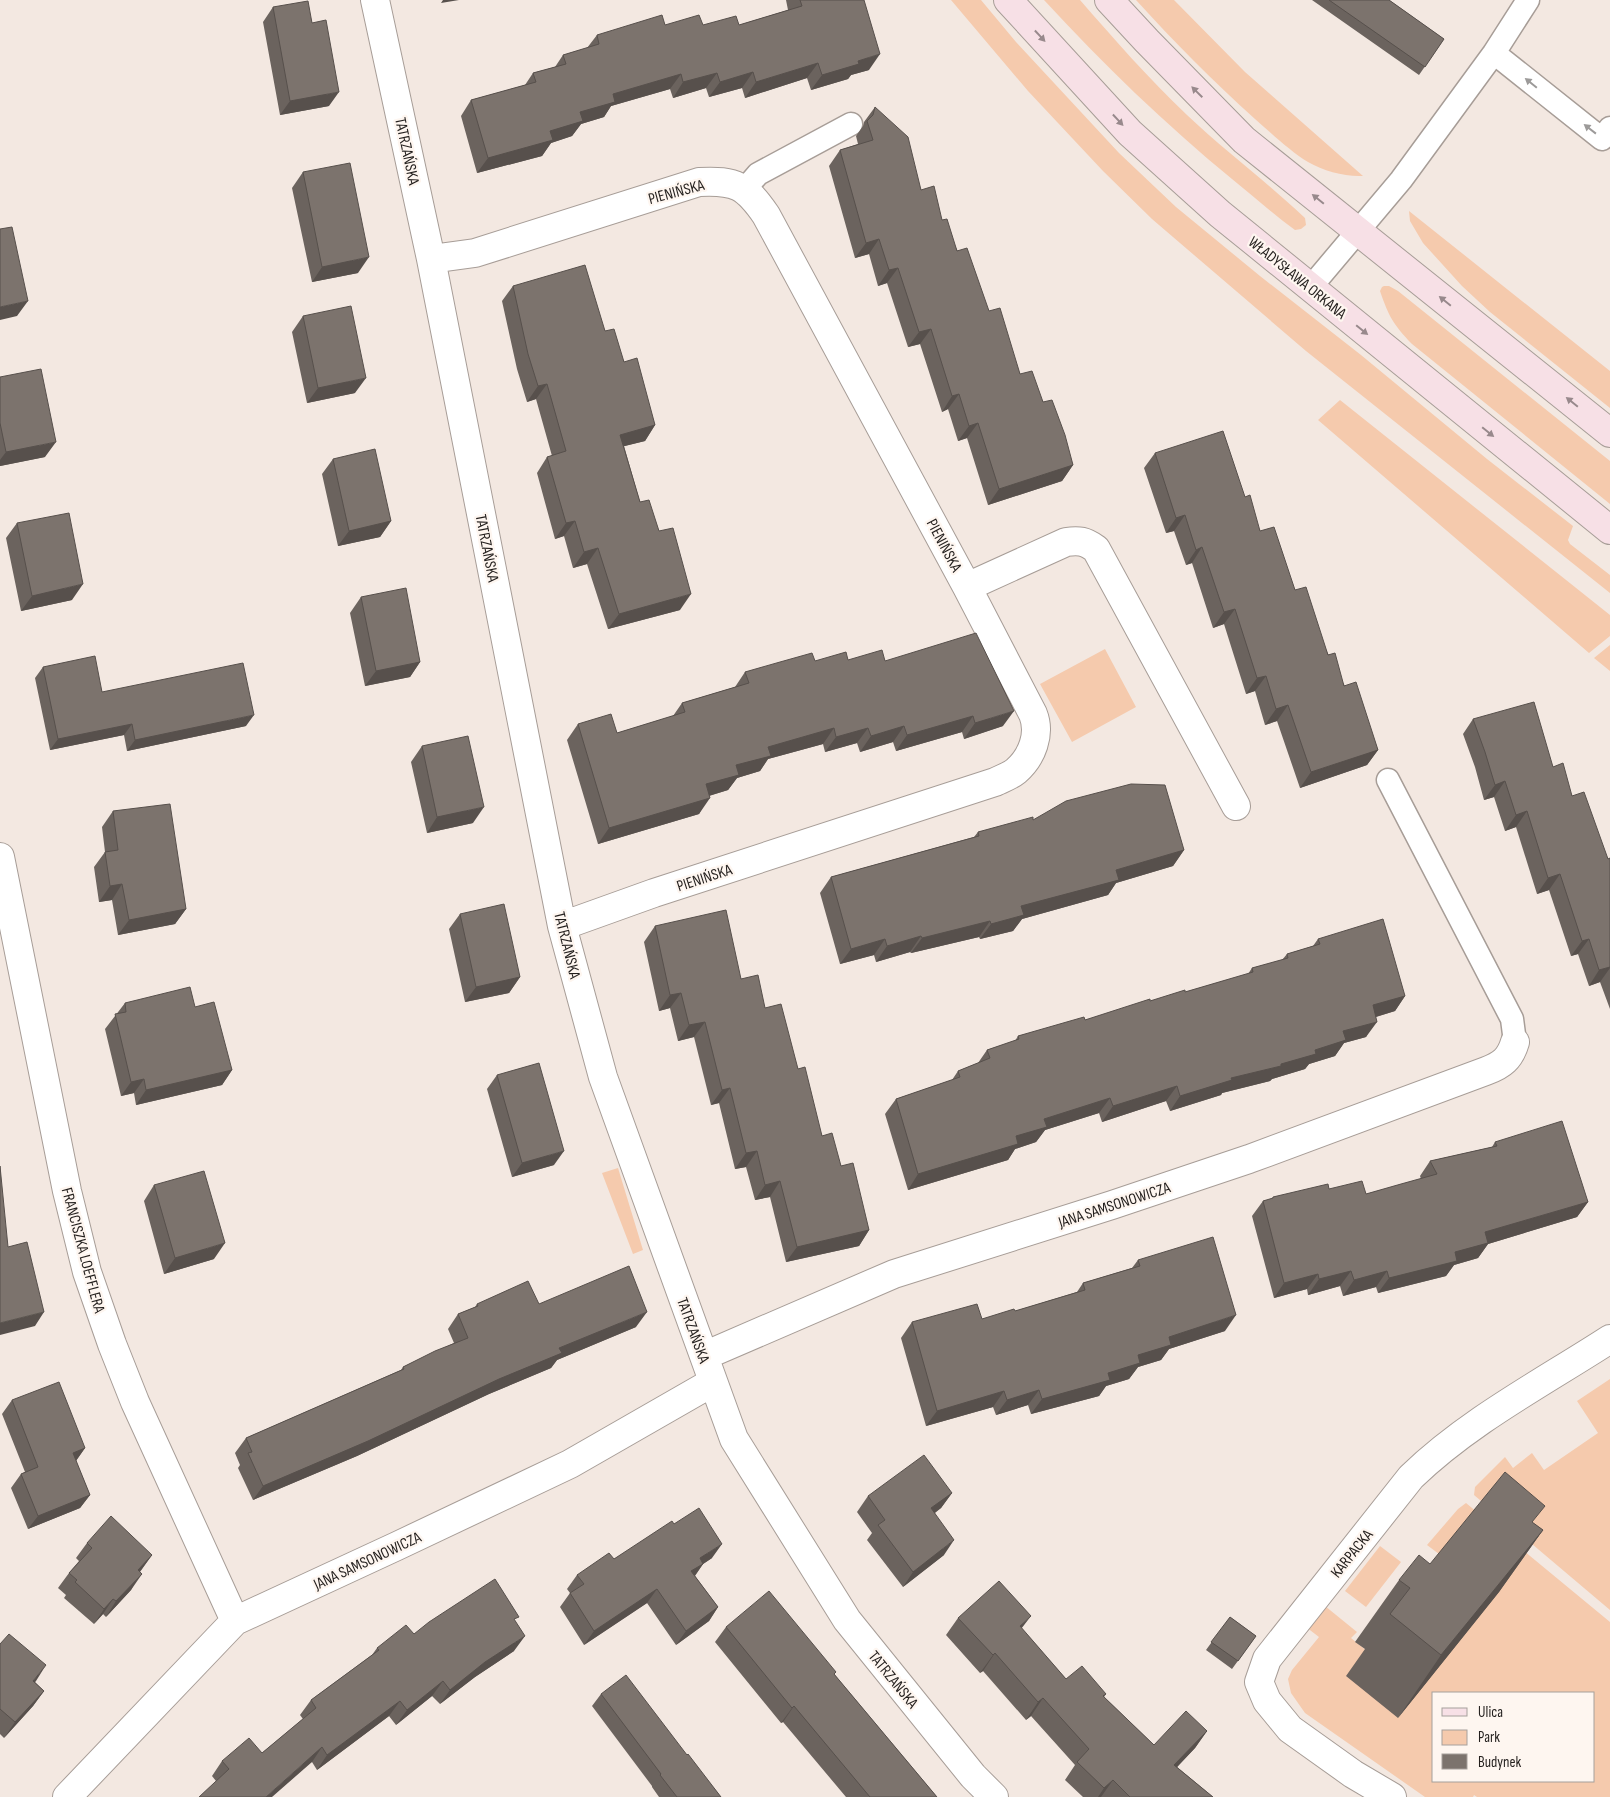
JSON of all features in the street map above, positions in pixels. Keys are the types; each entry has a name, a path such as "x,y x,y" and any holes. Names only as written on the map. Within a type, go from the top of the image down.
{"street":[{"name":"TATRZAŃSKA","path":"374,0 431,259 562,926 603,1077 734,1439 847,1620 973,1776 994,1797"},
{"name":"WŁADYSŁAWA ORKANA","path":"1008,0 1130,133 1220,214 1610,530"},
{"path":"1109,0 1244,140 1610,433"},
{"name":"PIENIŃSKA","path":"431,259 475,253 699,182 714,181 745,189 766,215 967,586 1037,724 1036,740 1027,758 1015,772 995,782 654,893 562,926"},
{"path":"967,586 1066,542 1078,540 1087,542 1096,549 1236,806"},
{"name":"FRANCISZKA LOEFFLERA","path":"0,857 67,1191 87,1272 135,1402 235,1621"},
{"name":"JANA SAMSONOWICZA","path":"704,1356 894,1274 1112,1205 1249,1159 1500,1066 1512,1053 1515,1042"},
{"name":"KARPACKA","path":"1392,1797 1353,1774 1290,1729 1267,1701 1259,1682 1267,1659 1411,1477 1466,1430 1610,1339"},
{"name":"JANA SAMSONOWICZA","path":"67,1797 235,1621 570,1464 713,1382"}],"lane":[{"path":"1310,288 1401,180 1494,53 1528,0"},
{"path":"1494,53 1602,139 1610,128"},
{"path":"745,189 758,174 851,124"},
{"path":"1388,780 1512,1018 1515,1042"}],"green space":[{"path":"951,0 981,0 1016,42 1119,153 1176,207 1487,459 1573,526 1568,540 1570,544 1610,575 1610,593 1306,351 1152,219 1103,171 1028,91"},
{"path":"1044,0 1080,0 1132,59 1173,101 1201,128 1305,218 1306,225 1301,229 1295,230 1207,158 1135,93"},
{"path":"1136,0 1174,0 1245,72 1363,176 1349,176 1328,171 1308,162 1295,153 1209,76"},
{"path":"1409,211 1610,371 1610,408 1490,312 1462,286 1423,243 1410,221"},
{"path":"1384,286 1389,286 1398,291 1610,461 1610,504 1412,344 1400,331 1389,314 1380,291"},
{"path":"1340,400 1610,615 1610,636 1589,653 1318,420"},
{"path":"1610,645 1610,671 1594,658"},
{"path":"1105,649 1136,707 1072,742 1040,684"},
{"path":"618,1168 643,1250 633,1254 602,1173"},
{"path":"1610,1379 1610,1610 1474,1495 1475,1487 1505,1457 1513,1468 1532,1453 1544,1470 1598,1433 1577,1401"},
{"path":"1466,1503 1610,1622 1610,1797 1477,1797 1474,1795 1473,1797 1425,1797 1305,1713 1291,1693 1288,1679 1292,1670 1319,1637 1306,1627 1325,1606 1357,1632 1351,1638 1367,1651 1443,1557 1427,1545 1458,1509"},
{"path":"1380,1546 1401,1562 1366,1607 1345,1591"}],"building":[{"path":"800,0 864,0 880,54 858,61 859,64 822,75 818,63 756,82 753,72 720,82 717,73 683,82 681,74 613,94 615,102 580,112 583,121 550,131 553,140 488,158 471,100 536,82 533,73 566,64 563,55 599,44 597,35 662,15 665,25 699,15 703,25 736,16 739,25 802,6"},
{"path":"1329,0 1389,0 1444,39 1425,67"},
{"path":"308,1 312,23 326,20 339,92 290,101 273,7"},
{"path":"875,107 908,137 921,190 934,186 942,220 947,219 957,251 967,248 989,311 1000,308 1020,374 1032,371 1043,402 1052,400 1065,435 1073,465 999,489 978,423 969,426 959,394 952,396 931,329 919,332 898,268 889,270 879,239 866,243 840,150 873,140 867,121 873,115"},
{"path":"350,163 369,257 322,267 303,172"},
{"path":"12,227 28,301 0,307 0,229"},
{"path":"585,265 605,331 614,329 624,362 637,358 655,425 620,435 640,502 649,500 659,531 673,528 691,594 619,614 598,548 584,552 575,521 566,523 547,457 566,451 547,384 538,386 528,354 513,286"},
{"path":"351,306 366,378 318,388 303,316"},
{"path":"41,369 56,442 6,452 0,423 0,377"},
{"path":"1223,431 1245,497 1250,495 1260,531 1274,527 1295,590 1306,587 1328,655 1335,653 1344,686 1356,682 1378,750 1311,772 1288,705 1276,709 1266,676 1257,678 1235,609 1224,612 1202,547 1196,550 1185,515 1176,518 1155,453"},
{"path":"375,449 391,521 349,531 333,459"},
{"path":"69,513 83,584 32,596 17,523"},
{"path":"406,588 420,662 376,671 361,597"},
{"path":"976,633 1014,711 975,723 973,716 907,735 904,726 871,736 868,728 836,737 834,728 768,747 771,756 736,765 739,775 706,784 710,798 609,828 578,724 611,714 617,733 685,712 682,703 749,683 745,672 812,653 815,661 846,652 848,660 882,650 885,661"},
{"path":"95,656 102,692 243,663 254,715 135,740 132,724 58,739 43,667"},
{"path":"1534,702 1553,767 1563,763 1572,796 1584,792 1608,859 1610,858 1610,967 1599,970 1589,939 1582,941 1560,874 1548,878 1527,811 1516,815 1505,781 1495,785 1473,719"},
{"path":"468,736 484,807 437,817 422,746"},
{"path":"1131,784 1165,785 1184,850 1116,870 1119,880 1021,906 1024,915 991,924 990,921 922,938 921,936 887,946 885,939 851,949 831,877 979,836 978,832 1033,817 1033,820 1066,801"},
{"path":"170,804 186,909 129,920 122,884 110,886 105,852 118,850 113,811"},
{"path":"504,904 520,977 476,987 460,914"},
{"path":"726,910 741,979 758,975 765,1008 781,1004 798,1069 805,1067 822,1136 832,1133 841,1166 853,1163 869,1230 797,1247 780,1181 765,1185 757,1151 746,1153 730,1088 722,1090 705,1022 689,1025 681,993 670,995 655,926"},
{"path":"1383,919 1405,996 1373,1005 1377,1022 1343,1031 1346,1040 1315,1050 1316,1054 1281,1064 1281,1066 1231,1078 1232,1080 1180,1096 1177,1086 1113,1106 1110,1098 1044,1119 1047,1127 1016,1136 1018,1144 918,1174 896,1099 960,1077 958,1071 990,1058 987,1050 1019,1039 1018,1036 1084,1017 1085,1020 1150,999 1150,1001 1185,990 1185,992 1253,972 1252,968 1288,958 1287,954 1320,944 1318,939"},
{"path":"190,987 195,1007 214,1002 232,1070 146,1090 144,1079 131,1082 115,1014 126,1012 125,1003"},
{"path":"539,1063 564,1151 522,1163 497,1075"},
{"path":"1562,1121 1588,1202 1485,1232 1488,1243 1455,1252 1457,1261 1389,1278 1387,1271 1354,1280 1351,1271 1319,1279 1318,1274 1284,1283 1263,1201 1328,1184 1329,1189 1362,1181 1366,1194 1437,1174 1430,1161 1497,1146 1495,1142"},
{"path":"0,1166 8,1247 27,1242 44,1312 0,1323"},
{"path":"204,1171 225,1243 175,1258 154,1185"},
{"path":"1213,1237 1236,1315 1169,1337 1171,1345 1138,1355 1140,1363 1108,1373 1110,1380 1042,1399 1039,1390 1007,1400 1004,1391 937,1411 912,1322 977,1304 982,1319 1014,1309 1015,1311 1085,1290 1083,1283 1140,1266 1138,1260"},
{"path":"629,1266 647,1312 559,1348 562,1353 499,1379 368,1441 263,1486 248,1453 252,1452 246,1438 404,1369 403,1367 435,1351 468,1338 458,1314 528,1281 539,1304"},
{"path":"59,1382 85,1448 73,1453 90,1495 38,1516 21,1474 38,1467 12,1400"},
{"path":"924,1455 952,1493 931,1508 954,1540 913,1572 878,1525 885,1520 868,1496"},
{"path":"1505,1472 1545,1506 1532,1522 1543,1530 1441,1655 1390,1614 1410,1588 1399,1580 1419,1555 1430,1564"},
{"path":"699,1508 722,1544 700,1558 703,1564 691,1571 718,1607 686,1631 657,1589 594,1631 570,1593 584,1584 577,1575 609,1553 614,1559 672,1521 674,1524"},
{"path":"111,1516 152,1555 138,1570 142,1574 116,1601 113,1599 104,1609 75,1582 77,1580 69,1573 92,1548 87,1543"},
{"path":"495,1579 519,1617 514,1619 525,1636 485,1662 450,1690 443,1681 407,1710 400,1701 327,1755 322,1747 266,1797 199,1797 229,1769 222,1761 249,1738 262,1753 316,1708 311,1700 379,1650 377,1648 406,1625 414,1634 429,1622"},
{"path":"999,1581 1031,1616 1020,1626 1066,1679 1082,1666 1106,1694 1103,1696 1154,1745 1186,1711 1207,1731 1174,1765 1213,1797 1130,1797 1113,1780 1104,1788 1077,1762 1089,1749 1043,1698 1038,1702 995,1653 993,1655 958,1618"},
{"path":"769,1591 836,1672 834,1674 937,1797 870,1797 794,1706 792,1708 726,1627"},
{"path":"1230,1617 1256,1636 1238,1661 1211,1642"},
{"path":"9,1634 46,1665 33,1681 44,1691 15,1722 0,1709 0,1644"},
{"path":"626,1675 721,1797 677,1797 601,1694"}]}
